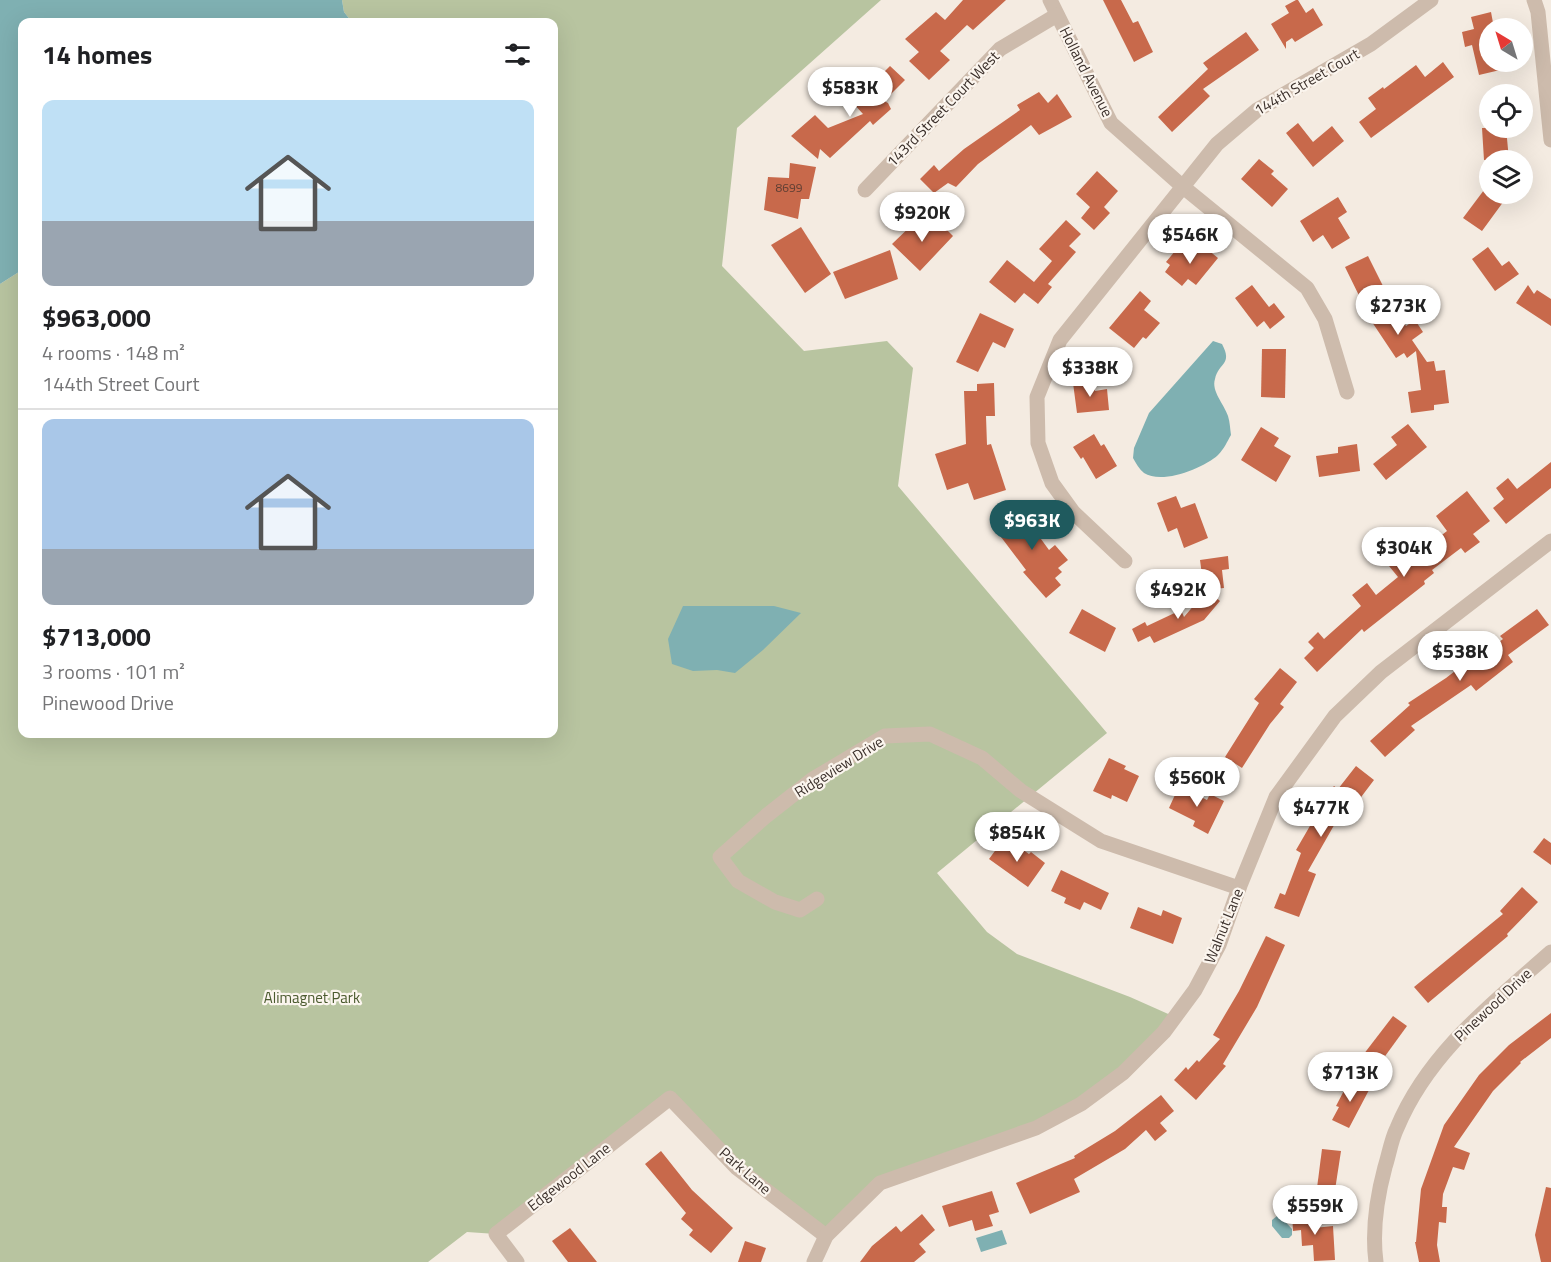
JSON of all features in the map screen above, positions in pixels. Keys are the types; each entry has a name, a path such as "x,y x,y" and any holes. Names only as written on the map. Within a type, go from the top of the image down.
{"street":[{"name":"Holland Avenue","path":"1050,0 1111,123 1182,186 1307,288 1325,319 1347,392"},
{"name":"144th Street Court","path":"1125,561 1073,512 1052,483 1038,443 1037,397 1060,340 1217,144 1257,110 1371,44 1431,0"},
{"path":"1534,0 1538,12 1551,140"},
{"name":"143rd Street Court West","path":"865,190 1000,49 1057,15"},
{"name":"Walnut Lane","path":"814,1262 826,1236 879,1183 1036,1128 1081,1104 1123,1073 1164,1032 1195,990 1219,945 1239,888 1276,797 1335,716 1381,672 1551,541"},
{"name":"Ridgeview Drive","path":"817,899 800,910 775,902 738,881 720,857 813,778 885,736 930,734 982,758 1021,790 1101,841 1239,888"},
{"name":"Pinewood Drive","path":"1376,1262 1374,1250 1379,1188 1396,1128 1423,1078 1463,1030 1551,951"},
{"name":"Park Lane","path":"670,1098 736,1168 826,1236"},
{"name":"Edgewood Lane","path":"517,1262 496,1234 670,1098"}],"green space":[{"name":"Alimagnet Park","path":"342,0 881,0 737,128 722,266 804,351 887,341 913,368 898,486 1107,733 937,873 987,932 1017,954 1130,997 1175,1017 1081,1104 880,1183 826,1236 737,1168 670,1098 496,1234 467,1232 428,1262 0,1262 0,284 18,273 18,738 558,738 558,18 349,18 344,12"}],"water":[{"path":"0,0 342,0 344,12 349,18 18,18 18,273 0,284"},
{"path":"1213,341 1222,344 1226,356 1214,384 1228,416 1231,435 1218,455 1193,470 1161,477 1144,473 1133,458 1134,448 1149,413"},
{"path":"683,606 774,606 801,613 763,650 735,673 717,670 693,671 672,664 668,639"},
{"path":"1280,1216 1292,1229 1292,1235 1289,1238 1282,1238 1272,1226 1272,1220"},
{"path":"1002,1230 1007,1244 981,1252 976,1238"}],"building":[{"path":"963,0 1006,0 973,30 967,25 940,51 950,60 929,80 909,61 919,52 905,39 936,12 945,20"},
{"path":"1103,0 1121,0 1133,23 1138,21 1153,52 1134,62"},
{"path":"1296,0 1306,13 1313,8 1323,25 1295,42 1292,38 1286,42 1286,49 1271,24 1289,13 1285,6"},
{"path":"1491,12 1492,18 1479,18 1479,72 1492,72 1479,75 1472,45 1465,47 1462,32 1474,29 1471,17"},
{"path":"1246,32 1259,50 1203,89 1210,96 1172,132 1158,117 1208,69 1203,63"},
{"path":"1443,62 1454,77 1371,138 1359,122 1376,109 1368,98 1416,65 1425,77"},
{"path":"890,66 905,80 884,101 891,109 873,125 870,121 830,158 820,149 818,159 791,136 815,115 828,128 863,114 853,103"},
{"path":"1039,92 1048,103 1057,94 1072,117 1039,135 1031,125 978,164 956,187 948,183 934,193 920,179 934,165 939,171 964,149 1020,110 1017,105"},
{"path":"1298,123 1313,142 1332,126 1344,141 1313,167 1286,133"},
{"path":"1483,138 1507,138 1508,150 1483,150"},
{"path":"1259,159 1274,171 1271,174 1288,189 1272,207 1241,179"},
{"path":"790,163 816,167 809,199 801,199 798,219 764,210 768,177 789,178"},
{"path":"1097,171 1118,191 1104,207 1110,213 1094,230 1081,218 1090,207 1076,194"},
{"path":"1338,197 1347,212 1338,218 1350,238 1332,249 1323,235 1313,242 1300,221"},
{"path":"1479,197 1479,204 1502,204 1482,231 1463,218"},
{"path":"937,220 953,236 920,271 892,244 916,221 925,231"},
{"path":"1066,220 1081,234 1069,246 1076,252 1048,284 1052,287 1038,304 1024,293 1015,303 989,282 1007,260 1034,282 1052,261 1039,249"},
{"path":"801,227 831,274 805,293 771,245"},
{"path":"1180,245 1193,256 1202,245 1218,258 1196,285 1188,279 1182,286 1165,272 1170,265 1166,262"},
{"path":"1488,247 1502,266 1509,261 1519,274 1495,291 1472,259"},
{"path":"890,250 898,279 845,299 833,272"},
{"path":"1368,256 1387,294 1385,295 1406,326 1415,320 1423,332 1412,340 1427,362 1434,361 1436,371 1445,370 1449,403 1434,405 1434,410 1411,413 1408,392 1421,390 1416,351 1407,358 1404,353 1396,358 1372,322 1345,267"},
{"path":"1252,285 1269,307 1274,303 1285,317 1270,329 1264,321 1257,327 1235,298"},
{"path":"1528,285 1534,294 1537,290 1551,299 1551,326 1516,303"},
{"path":"1140,291 1151,301 1144,310 1160,323 1146,339 1143,337 1134,348 1109,328"},
{"path":"980,313 1014,329 1005,348 993,342 978,372 956,362"},
{"path":"1262,349 1286,349 1285,398 1261,397"},
{"path":"1094,380 1095,391 1107,389 1109,410 1077,413 1073,383"},
{"path":"994,383 995,416 986,416 987,445 991,444 1006,490 974,500 968,483 947,490 935,454 966,444 964,391 977,391 977,384"},
{"path":"1408,424 1427,447 1386,480 1373,464 1397,445 1391,437"},
{"path":"1261,427 1279,438 1274,446 1291,456 1276,482 1241,460"},
{"path":"1094,434 1101,446 1104,444 1117,466 1096,479 1083,457 1081,459 1073,447"},
{"path":"1357,444 1360,471 1319,477 1316,456 1338,453 1338,447"},
{"path":"1551,462 1551,488 1506,524 1493,508 1504,499 1496,488 1508,478 1517,489"},
{"path":"1467,491 1490,521 1473,534 1480,542 1465,553 1461,548 1432,570 1434,573 1424,581 1425,584 1364,632 1362,629 1317,672 1304,658 1314,648 1308,642 1318,632 1324,639 1361,606 1352,595 1367,583 1376,595 1398,577 1389,566 1403,554 1408,561 1447,531 1436,516"},
{"path":"1176,496 1181,508 1195,503 1208,538 1184,548 1177,528 1168,532 1157,503"},
{"path":"1014,502 1049,550 1055,545 1068,560 1058,568 1062,572 1055,578 1061,585 1046,598 1023,572 1026,570 1001,537 1010,530 998,514"},
{"path":"1228,556 1229,569 1222,570 1224,588 1204,590 1200,560"},
{"path":"1207,590 1220,601 1204,620 1154,643 1150,636 1138,642 1132,629 1145,622 1147,626 1181,610 1184,617"},
{"path":"1082,609 1116,628 1105,652 1069,633"},
{"path":"1537,609 1549,625 1508,655 1513,662 1476,691 1471,685 1411,726 1415,730 1385,757 1370,741 1410,705 1408,703 1472,658 1474,661 1503,639 1500,636"},
{"path":"1280,668 1297,682 1280,704 1284,707 1270,724 1242,768 1225,757 1259,703 1254,699"},
{"path":"1109,758 1126,766 1124,769 1139,776 1127,802 1112,795 1111,799 1093,791"},
{"path":"1356,766 1374,780 1346,817 1341,813 1308,871 1316,874 1299,917 1274,908 1280,893 1285,895 1301,853 1296,850 1325,800 1323,799 1334,786 1338,789"},
{"path":"1179,786 1207,800 1210,794 1224,801 1208,834 1193,826 1195,821 1169,808"},
{"path":"1544,838 1551,843 1551,865 1533,852"},
{"path":"1003,840 1014,848 1016,845 1029,854 1031,852 1045,863 1028,887 989,859"},
{"path":"1061,870 1109,893 1101,910 1084,902 1080,910 1064,903 1066,898 1051,891"},
{"path":"1522,887 1538,902 1507,934 1508,936 1428,1003 1414,987 1503,914 1500,911"},
{"path":"1138,907 1161,916 1163,910 1182,918 1173,944 1130,928"},
{"path":"1266,936 1285,945 1257,1007 1223,1064 1226,1066 1196,1100 1174,1080 1186,1067 1188,1070 1197,1060 1199,1062 1220,1039 1213,1035 1239,991"},
{"path":"1551,1013 1551,1038 1520,1062 1493,1091 1454,1147 1470,1153 1464,1170 1453,1167 1443,1194 1442,1207 1447,1207 1446,1223 1439,1222 1437,1245 1440,1262 1419,1262 1415,1242 1421,1189 1444,1125 1479,1075 1509,1045"},
{"path":"1393,1016 1407,1026 1375,1070 1360,1059"},
{"path":"1350,1079 1369,1090 1349,1128 1332,1120 1339,1107 1336,1106"},
{"path":"1161,1095 1174,1111 1160,1123 1167,1131 1155,1141 1146,1130 1125,1149 1074,1179 1080,1192 1030,1214 1016,1183 1075,1158 1074,1156 1115,1131"},
{"path":"1322,1149 1341,1151 1335,1190 1317,1188"},
{"path":"661,1151 692,1190 733,1228 711,1253 689,1235 693,1230 681,1219 686,1213 645,1164"},
{"path":"1546,1187 1551,1188 1551,1262 1541,1262 1535,1235"},
{"path":"992,1191 999,1212 989,1215 993,1226 975,1231 972,1220 949,1227 942,1206"},
{"path":"1313,1212 1314,1228 1333,1226 1335,1260 1314,1261 1313,1245 1302,1246 1301,1230 1293,1231 1292,1213"},
{"path":"922,1214 935,1230 919,1244 926,1252 914,1262 860,1262 872,1246 896,1226 901,1232"},
{"path":"570,1228 597,1262 568,1262 552,1241"},
{"path":"745,1241 766,1248 761,1262 738,1262"}]}
